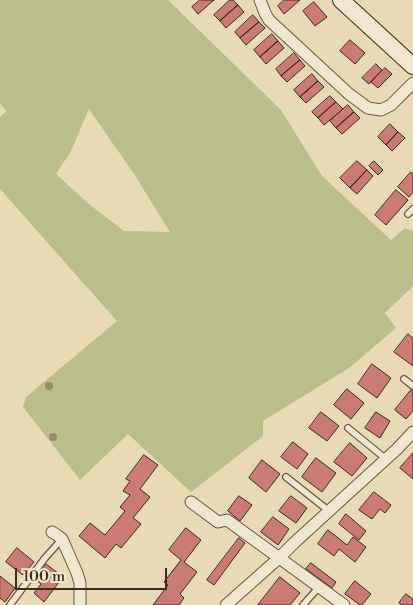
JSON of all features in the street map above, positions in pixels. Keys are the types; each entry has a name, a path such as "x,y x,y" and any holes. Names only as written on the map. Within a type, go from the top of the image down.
{"street":[{"path":"260,0 264,13 269,20 349,94 368,108 381,110 386,108 395,102 413,83"},
{"path":"341,0 413,66"},
{"path":"226,605 413,432"},
{"path":"191,502 218,522 227,520 344,605"},
{"path":"52,532 62,539 72,562 80,583 80,605"}],"lane":[{"path":"404,379 413,386"},
{"path":"348,428 386,459"},
{"path":"286,477 329,511"},
{"path":"10,605 45,558 62,539"},
{"path":"303,605 319,587"}],"green space":[{"path":"0,0 168,0 281,110 322,176 391,240 405,228 413,231 413,286 385,313 396,328 349,368 263,421 263,436 191,492 128,434 80,480 23,407 26,397 117,321 0,189 0,117 6,111 0,103","holes":["89,109 134,174 170,232 124,231 90,205 56,174 71,151"]}],"building":[{"path":"200,0 214,0 198,14 192,7"},
{"path":"230,0 233,0 238,5 220,21 214,15"},
{"path":"284,0 300,0 284,14 278,6"},
{"path":"314,2 327,17 315,26 303,11"},
{"path":"238,5 244,12 226,28 220,21"},
{"path":"253,15 259,22 240,38 235,32"},
{"path":"259,22 265,28 246,45 240,38"},
{"path":"272,34 278,41 260,57 254,50"},
{"path":"350,40 365,53 355,64 340,51"},
{"path":"278,41 284,48 266,64 260,57"},
{"path":"294,53 300,60 281,76 276,69"},
{"path":"300,60 305,66 287,82 281,76"},
{"path":"376,64 382,70 369,84 362,78"},
{"path":"385,68 392,74 378,88 371,82"},
{"path":"312,74 318,81 300,97 294,90"},
{"path":"318,81 324,87 306,103 300,97"},
{"path":"330,96 336,102 318,118 312,112"},
{"path":"336,102 343,109 324,125 318,118"},
{"path":"348,105 354,112 336,128 330,121"},
{"path":"354,112 360,118 342,134 336,128"},
{"path":"390,124 398,132 386,145 378,137"},
{"path":"398,132 405,138 392,151 386,145"},
{"path":"357,161 367,170 350,188 340,178"},
{"path":"374,161 383,170 378,175 369,166"},
{"path":"367,170 373,176 357,194 350,188"},
{"path":"411,172 413,174 413,192 409,197 398,187"},
{"path":"396,190 408,200 386,225 375,215"},
{"path":"408,334 413,338 413,366 394,352"},
{"path":"372,364 391,378 377,398 358,384"},
{"path":"347,389 364,403 351,419 334,405"},
{"path":"411,390 413,392 413,411 406,419 395,410"},
{"path":"321,412 339,426 327,441 309,428"},
{"path":"376,412 390,421 380,438 365,428"},
{"path":"293,442 308,454 297,469 281,457"},
{"path":"350,443 367,458 352,476 334,462"},
{"path":"413,453 413,479 400,468"},
{"path":"144,455 158,465 140,489 150,497 133,518 141,524 121,548 116,544 105,558 79,536 90,523 105,535 125,511 120,507 130,495 123,491 130,481 126,479"},
{"path":"316,458 336,473 322,492 302,477"},
{"path":"262,460 280,474 266,492 249,478"},
{"path":"374,492 391,505 385,513 380,509 372,519 359,510"},
{"path":"239,496 252,505 240,521 228,511"},
{"path":"291,496 307,508 296,523 279,511"},
{"path":"346,514 366,531 359,540 339,524"},
{"path":"273,517 289,529 278,545 261,532"},
{"path":"186,528 201,540 184,562 197,572 180,594 184,598 179,605 153,605 168,585 164,582 181,560 169,550"},
{"path":"328,530 347,545 353,537 366,547 355,562 339,549 334,556 318,544"},
{"path":"239,538 245,543 214,585 207,580"},
{"path":"17,548 34,562 23,575 6,562"},
{"path":"311,563 336,582 332,588 306,569"},
{"path":"46,564 63,577 44,602 34,593 41,584 35,579"},
{"path":"0,576 15,588 5,602 0,598"},
{"path":"280,577 300,593 290,605 258,605"},
{"path":"355,581 371,594 362,605 345,594"},
{"path":"406,594 413,599 413,605 402,605 399,603"}]}
